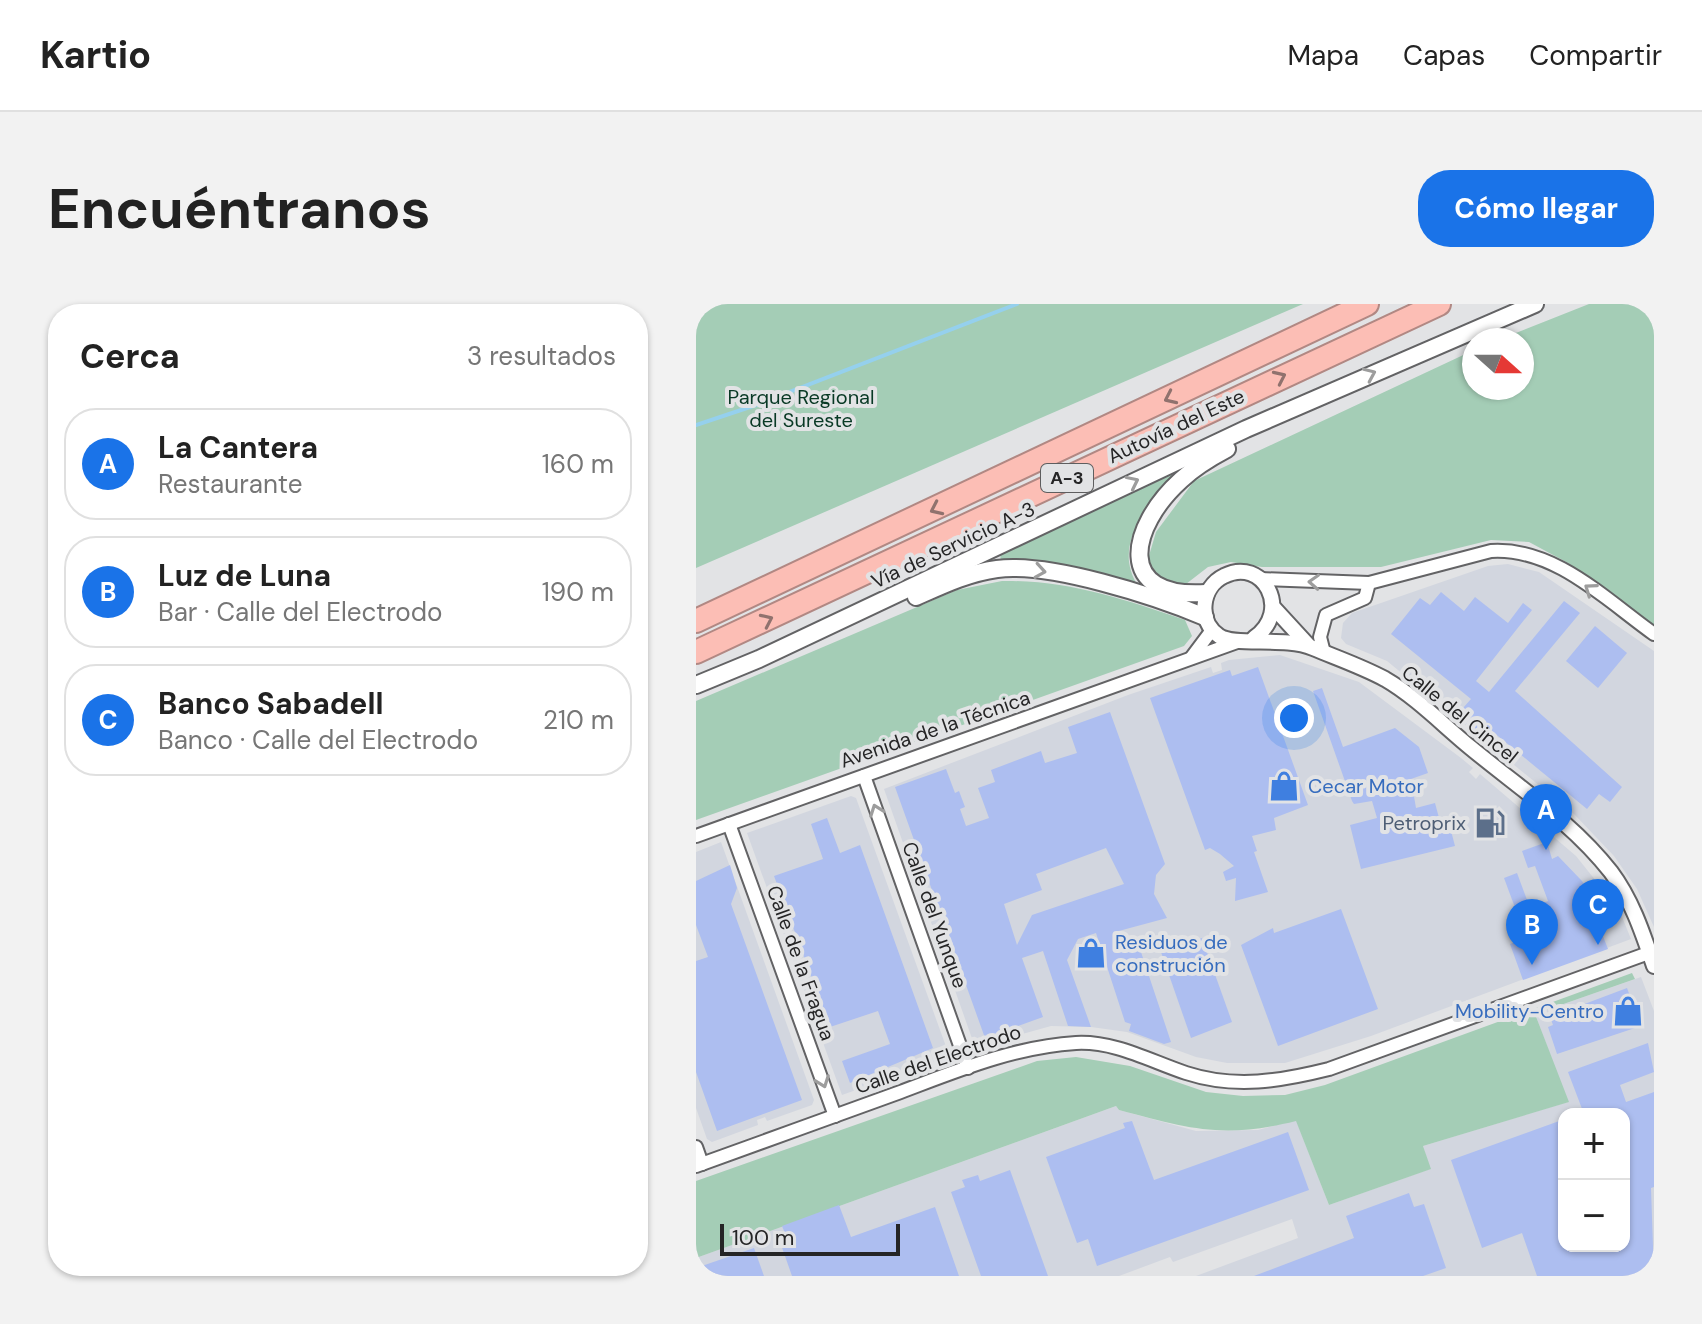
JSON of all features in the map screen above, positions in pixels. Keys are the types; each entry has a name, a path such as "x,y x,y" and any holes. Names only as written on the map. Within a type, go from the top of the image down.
{"highway":[{"name":"Autovía del Este","path":"696,621 1367,304"},
{"name":"Autovía del Este","path":"696,652 1439,304"}],"main road":[{"name":"Vía de Servicio A-3","path":"696,685 759,659 1274,417 1535,304"},
{"path":"1206,593 1183,595 1153,585 1140,571 1138,548 1147,525 1179,482 1204,461 1243,440 1274,417"},
{"path":"759,659 812,644 963,576 999,569 1032,569 1075,577 1208,624"}],"street":[{"path":"1189,660 1208,624 1206,593 1220,577 1230,573 1240,572 1260,579 1369,583 1491,551 1528,553 1553,562 1654,634"},
{"path":"1254,638 1268,626 1274,608 1272,597 1260,579"},
{"path":"1324,653 1320,637 1326,615 1365,598 1369,583"},
{"path":"1274,608 1308,646"},
{"path":"1208,624 1237,642 1254,638 1308,646"},
{"name":"Avenida de la Técnica","path":"696,836 1237,642"},
{"name":"Calle del Cincel","path":"1308,646 1388,681 1584,840 1613,874 1634,911 1652,957"},
{"name":"Calle del Yunque","path":"864,776 968,1068"},
{"name":"Calle de la Fragua","path":"729,824 835,1116"},
{"name":"Calle del Electrodo","path":"699,1165 968,1068 1038,1047 1080,1043 1126,1050 1189,1074 1235,1082 1276,1082 1329,1069 1652,957"},
{"path":"696,1147 699,1165"}],"shaded area":[{"path":"1508,564 1539,572 1654,651 1654,927 1637,889 1614,856 1574,814 1387,661 1346,644 1341,638 1343,623 1352,613 1488,566"},
{"path":"1280,655 1359,682 1461,758 1473,768 1469,772 1476,779 1480,774 1576,856 1604,891 1617,915 1620,912 1631,939 1371,1036 1285,1063 1227,1063 1196,1057 1127,1032 1091,1027 1051,1026 975,1047 884,789 1128,695 1211,667 1213,673 1222,670 1221,663 1229,660"},
{"path":"851,796 856,798 948,1052 945,1058 842,1095 747,833"},
{"path":"721,842 814,1100 812,1105 767,1121 765,1117 757,1120 758,1125 712,1142 707,1139 696,1108 696,852"},
{"path":"1641,977 1654,1011 1654,1276 1630,1252 1630,1108 1558,1108 1558,1252 1578,1252 1632,1276 1196,1276 1298,1238 1292,1219 1173,1262 1170,1257 1119,1276 696,1276 696,1258 1116,1106 1119,1110 1196,1131 1258,1130 1296,1120 1329,1205 1430,1169 1423,1146 1568,1102 1535,1014"}],"green space":[{"name":"Parque Regional del Sureste","path":"696,304 1303,304 696,568"},
{"path":"1589,304 1654,304 1654,626 1568,563 1529,542 1491,540 1381,567 1262,567 1231,562 1208,567 1186,584 1163,578 1151,565 1148,559 1156,532 1194,481 1462,356 1462,400 1534,400 1534,328 1528,328"},
{"path":"1170,472 1173,478 1143,515 1131,542 1131,571 1138,586 1048,563 1001,561 1000,554"},
{"path":"1002,581 1073,587 1117,598 1185,620 1192,636 1184,646 696,820 696,701 957,590"},
{"path":"1632,973 1635,979 1535,1014 1569,1102 1423,1146 1431,1169 1329,1205 1296,1121 1248,1130 1207,1129 1144,1117 1119,1110 1116,1106 696,1258 696,1181 1037,1061 1076,1057 1130,1066 1206,1092 1243,1096 1285,1095 1325,1085"}],"building":[{"path":"1441,592 1464,611 1475,597 1508,623 1523,603 1532,610 1476,681 1489,692 1564,601 1580,613 1515,691 1622,787 1610,802 1599,794 1587,809 1487,727 1480,735 1466,724 1470,718 1463,708 1471,699 1391,634 1420,598 1430,605"},
{"path":"1595,626 1627,653 1598,688 1566,661"},
{"path":"1258,667 1308,805 1274,818 1276,830 1252,836 1257,851 1254,852 1268,892 1235,901 1236,878 1226,881 1223,872 1234,866 1210,848 1205,850 1150,698 1230,670 1232,676"},
{"path":"1322,688 1343,747 1395,728 1419,747 1428,773 1411,779 1416,808 1435,803 1442,829 1450,827 1455,846 1361,869 1350,825 1377,818 1372,801 1354,804 1352,801 1313,691"},
{"path":"1110,712 1165,864 1156,875 1154,894 1167,918 1115,932 1138,943 1171,1042 1164,1044 1129,1031 1131,1024 1125,1022 1096,933 1078,939 1067,960 1091,1027 1068,1026 1043,951 1022,958 1043,1017 985,1038 895,787 946,769 955,793 959,791 965,807 960,809 966,826 989,818 978,788 995,782 991,770 1041,751 1045,763 1077,753 1068,727","holes":["1106,848 1124,884 1032,915 1017,945 1004,904 1042,890 1036,874"]},
{"path":"827,818 840,853 860,845 933,1048 850,1083 842,1061 890,1044 878,1011 830,1027 774,876 823,859 811,824"},
{"path":"1547,842 1552,859 1558,856 1582,881 1601,910 1594,913 1608,949 1523,980 1510,944 1540,933 1530,908 1548,901 1535,866 1528,868 1522,851"},
{"path":"730,865 737,888 731,904 802,1100 717,1131 696,1072 696,961 708,957 696,925 696,881"},
{"path":"1517,873 1530,908 1517,913 1504,878"},
{"path":"1341,909 1378,1009 1278,1046 1241,945 1273,928 1274,933"},
{"path":"1202,938 1232,1022 1191,1038 1161,952"},
{"path":"1627,988 1641,1026 1557,1054 1548,1027 1553,1025 1550,1017"},
{"path":"1648,1043 1654,1072 1620,1085 1626,1102 1654,1092 1654,1187 1651,1188 1654,1276 1537,1276 1522,1233 1482,1248 1451,1160 1558,1121 1558,1252 1630,1252 1630,1108 1582,1108 1568,1072"},
{"path":"1132,1121 1154,1180 1288,1132 1309,1190 1097,1266 1088,1239 1077,1243 1046,1157 1125,1128 1123,1123"},
{"path":"1010,1170 1048,1276 981,1276 951,1192 965,1187 962,1180 978,1175 980,1181"},
{"path":"1409,1193 1414,1207 1424,1204 1446,1268 1423,1276 1254,1276 1354,1238 1346,1216"},
{"path":"839,1205 851,1237 935,1207 959,1276 792,1276 779,1239 786,1236 782,1226"},
{"path":"754,1248 764,1276 696,1276 696,1268"}],"waterway":[{"path":"696,425 756,405 1017,304"}],"place":[{"name":"Cecar Motor","path":"1284,786"},
{"name":"Petroprix","path":"1490,823"},
{"name":"La Cantera","path":"1546,850"},
{"name":"Banco Sabadell","path":"1598,945"},
{"name":"Residuos de construción","path":"1091,953"},
{"name":"Luz de Luna","path":"1532,965"},
{"name":"Mobility-Centro","path":"1628,1011"}]}
